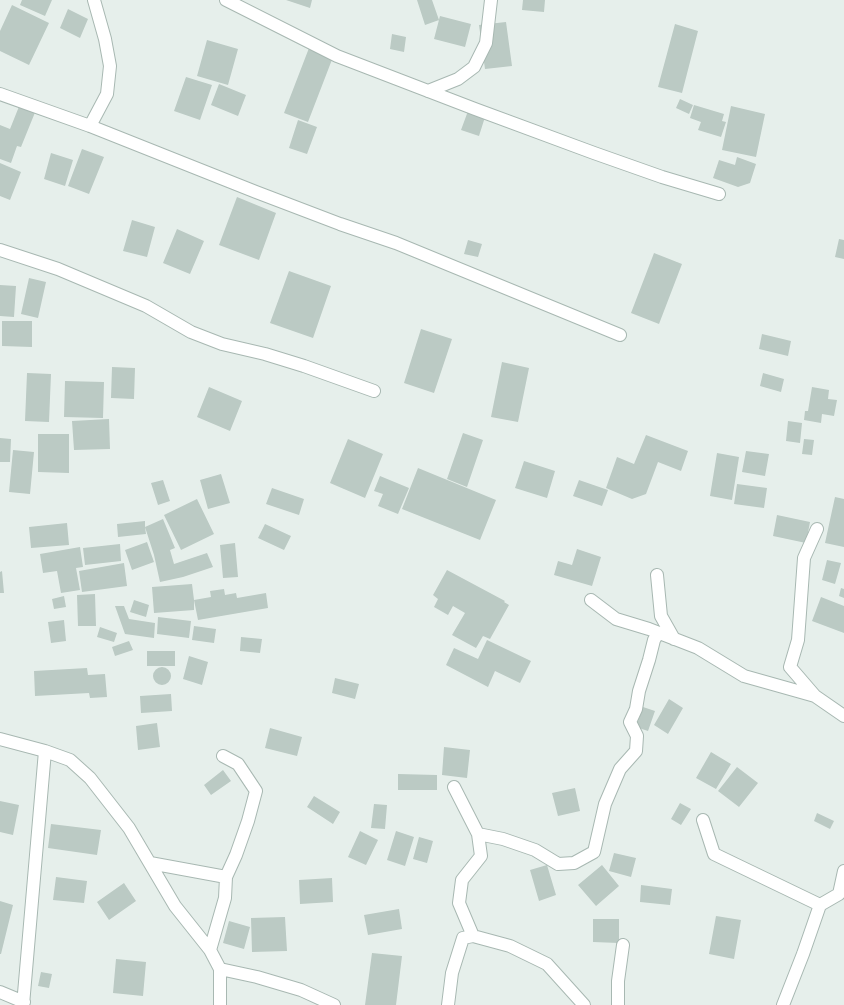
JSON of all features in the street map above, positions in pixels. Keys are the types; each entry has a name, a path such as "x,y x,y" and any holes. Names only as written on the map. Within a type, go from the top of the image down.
{"street":[{"path":"90,126 107,94 110,66 105,39 94,0"},
{"path":"226,0 337,56 662,177 719,194"},
{"path":"428,91 458,79 474,67 486,43 491,0"},
{"path":"0,94 90,126 340,224 396,243 620,336"},
{"path":"0,250 58,269 146,306 191,332 222,344 265,354 304,366 374,391"},
{"path":"817,529 804,558 798,640 790,667 815,696 844,716"},
{"path":"657,575 661,616 674,639"},
{"path":"591,600 616,619 698,648 744,676 815,696"},
{"path":"478,834 504,839 535,850 558,864 574,863 594,852 605,804 620,769 636,751 637,736 630,722 636,710 639,690 654,640 658,633"},
{"path":"0,739 45,751 70,760 90,778 129,828 175,906 210,950 220,969 220,1005"},
{"path":"0,992 24,1003 45,751"},
{"path":"210,950 225,898 226,877 241,841 256,791 238,764 223,756"},
{"path":"454,788 478,834 481,856 462,880 459,903 473,936"},
{"path":"703,820 714,854 820,905"},
{"path":"150,863 226,877"},
{"path":"783,1005 820,905 839,894 844,871"},
{"path":"448,1005 452,973 463,938 473,936 510,946 547,964 584,1005"},
{"path":"618,1005 618,981 623,945"},
{"path":"220,969 257,977 301,990 334,1005"}],"building":[{"path":"22,0 52,0 45,16 20,5"},
{"path":"286,0 312,0 310,8"},
{"path":"417,0 432,0 439,20 425,25"},
{"path":"523,0 545,0 544,12 522,10"},
{"path":"12,5 49,23 29,65 0,51 0,31"},
{"path":"68,9 88,19 80,38 60,28"},
{"path":"440,16 471,24 465,47 434,39"},
{"path":"506,22 512,66 485,69 479,25"},
{"path":"675,24 698,31 682,93 658,87"},
{"path":"392,34 406,37 404,52 390,49"},
{"path":"207,40 238,49 228,85 197,76"},
{"path":"309,48 333,57 308,122 284,113"},
{"path":"186,77 212,85 200,120 174,111"},
{"path":"219,84 246,95 238,116 211,105"},
{"path":"680,99 693,105 689,114 676,108"},
{"path":"20,104 36,110 21,147 17,146 11,163 0,159 0,125 10,129"},
{"path":"694,105 724,114 722,121 726,122 721,137 698,130 701,122 690,118"},
{"path":"731,106 765,114 756,157 722,150"},
{"path":"468,111 485,117 479,136 461,130"},
{"path":"298,120 317,127 307,154 289,148"},
{"path":"82,149 104,157 89,194 68,186"},
{"path":"51,153 73,160 65,186 44,179"},
{"path":"737,157 756,164 750,183 738,187 713,178 719,160 735,165"},
{"path":"0,163 21,172 10,200 0,196"},
{"path":"237,197 276,213 259,260 219,245"},
{"path":"132,220 155,227 147,257 123,251"},
{"path":"177,229 204,241 190,274 163,263"},
{"path":"839,239 844,240 844,259 835,257"},
{"path":"468,240 482,244 478,257 464,254"},
{"path":"654,253 682,264 659,324 631,313"},
{"path":"289,271 331,286 313,338 270,323"},
{"path":"29,278 46,282 38,318 21,314"},
{"path":"0,285 16,286 14,317 0,316"},
{"path":"2,321 32,321 32,347 2,346"},
{"path":"421,329 452,339 434,393 404,383"},
{"path":"762,334 791,341 788,356 759,349"},
{"path":"502,362 529,368 518,422 491,417"},
{"path":"112,367 135,368 134,399 111,398"},
{"path":"27,373 51,374 49,422 25,421"},
{"path":"763,373 784,379 781,392 760,386"},
{"path":"65,381 104,382 103,418 64,417"},
{"path":"209,387 242,401 230,431 197,417"},
{"path":"812,387 829,390 828,399 837,400 834,416 822,414 821,423 804,420 805,411 808,411"},
{"path":"109,419 110,449 74,450 72,421"},
{"path":"788,421 802,423 800,443 786,441"},
{"path":"463,433 483,440 467,487 447,479"},
{"path":"38,434 69,434 69,473 38,472"},
{"path":"646,435 688,451 681,471 658,462 646,494 632,499 606,488 617,457 634,464"},
{"path":"0,438 11,439 10,462 0,462"},
{"path":"348,439 383,454 365,498 330,483"},
{"path":"804,439 814,440 812,455 802,454"},
{"path":"13,450 34,452 30,494 9,492"},
{"path":"746,451 769,454 765,476 742,472"},
{"path":"717,453 739,457 732,500 710,496"},
{"path":"524,461 555,471 547,498 515,488"},
{"path":"418,468 496,500 480,540 402,509"},
{"path":"221,474 230,503 208,509 200,480"},
{"path":"380,476 409,488 398,514 378,506 383,494 374,491"},
{"path":"163,480 170,501 158,505 151,483"},
{"path":"579,480 608,490 602,506 573,496"},
{"path":"737,484 767,488 764,508 734,504"},
{"path":"272,488 304,499 299,515 266,504"},
{"path":"835,497 844,499 844,547 825,543"},
{"path":"197,499 214,534 181,550 164,515"},
{"path":"777,515 810,522 806,543 773,536"},
{"path":"163,519 175,548 170,550 174,564 207,553 213,567 183,577 160,582 154,555 145,527"},
{"path":"145,521 146,534 118,537 117,524"},
{"path":"67,523 69,545 31,548 29,527"},
{"path":"265,524 291,536 284,550 258,538"},
{"path":"147,542 154,562 132,570 125,550"},
{"path":"235,543 238,577 223,578 220,545"},
{"path":"120,544 121,561 85,565 83,548"},
{"path":"80,547 83,567 76,568 80,590 61,593 57,571 43,573 40,554"},
{"path":"577,549 601,557 592,586 554,575 558,561 572,565"},
{"path":"827,560 841,563 835,584 822,580"},
{"path":"124,563 127,586 82,592 79,571"},
{"path":"447,570 505,601 504,602 509,605 490,639 483,636 476,648 452,635 465,613 453,606 448,615 434,607 438,599 433,595"},
{"path":"2,571 4,593 0,593 0,572"},
{"path":"192,584 194,610 154,613 152,587"},
{"path":"841,588 844,589 844,598 839,596"},
{"path":"224,589 225,595 236,593 237,598 266,593 268,608 198,620 194,600 211,597 210,591"},
{"path":"95,594 96,626 78,626 77,595"},
{"path":"64,596 66,607 54,609 52,599"},
{"path":"821,597 844,606 844,633 812,621"},
{"path":"134,600 149,605 146,617 130,612"},
{"path":"115,606 124,606 129,619 155,623 154,638 125,634"},
{"path":"158,617 191,621 189,638 157,634"},
{"path":"64,620 66,641 51,643 48,622"},
{"path":"194,626 216,629 214,643 192,640"},
{"path":"100,627 117,633 114,642 97,637"},
{"path":"241,637 262,639 260,653 240,651"},
{"path":"487,640 531,661 520,683 495,671 488,687 446,665 454,648 478,659"},
{"path":"129,641 133,650 115,656 112,647"},
{"path":"147,651 175,651 175,666 147,666"},
{"path":"189,656 208,662 202,685 183,679"},
{"path":"162,667 168,670 171,676 168,682 162,685 156,682 153,676 156,670"},
{"path":"87,668 88,675 105,674 107,697 90,698 89,693 35,696 34,671"},
{"path":"335,678 359,684 355,699 332,693"},
{"path":"171,694 172,711 141,713 140,696"},
{"path":"669,699 683,708 668,734 654,725"},
{"path":"643,707 655,711 648,731 636,727"},
{"path":"157,723 160,747 138,750 136,726"},
{"path":"270,728 302,737 297,756 265,748"},
{"path":"444,747 470,750 467,778 442,775"},
{"path":"711,752 731,764 716,789 696,778"},
{"path":"737,767 758,783 739,807 718,791"},
{"path":"223,770 231,781 211,795 204,785"},
{"path":"398,774 437,775 437,790 398,790"},
{"path":"575,788 580,811 558,816 552,793"},
{"path":"314,796 340,812 333,824 307,807"},
{"path":"0,801 19,805 13,835 0,832"},
{"path":"680,803 691,809 681,825 671,819"},
{"path":"374,804 387,805 385,829 371,828"},
{"path":"817,813 834,821 830,829 814,821"},
{"path":"51,824 101,830 97,855 48,848"},
{"path":"360,831 378,840 366,865 348,857"},
{"path":"396,831 414,837 405,866 387,860"},
{"path":"419,837 433,841 427,863 413,859"},
{"path":"614,853 636,858 631,877 609,871"},
{"path":"547,865 556,895 539,901 530,870"},
{"path":"602,865 619,886 596,906 578,885"},
{"path":"56,877 87,881 84,903 53,900"},
{"path":"332,878 333,902 300,904 299,880"},
{"path":"124,883 136,901 109,920 97,902"},
{"path":"641,885 672,889 670,905 640,902"},
{"path":"0,901 13,905 1,954 0,954"},
{"path":"399,909 402,929 368,935 364,915"},
{"path":"716,916 741,920 734,959 709,954"},
{"path":"285,917 287,951 252,952 251,918"},
{"path":"593,919 619,919 619,943 593,942"},
{"path":"229,921 250,927 244,949 223,943"},
{"path":"372,953 402,956 396,1005 365,1005"},
{"path":"116,959 146,962 143,996 113,993"},
{"path":"41,972 52,974 49,988 38,986"}]}
